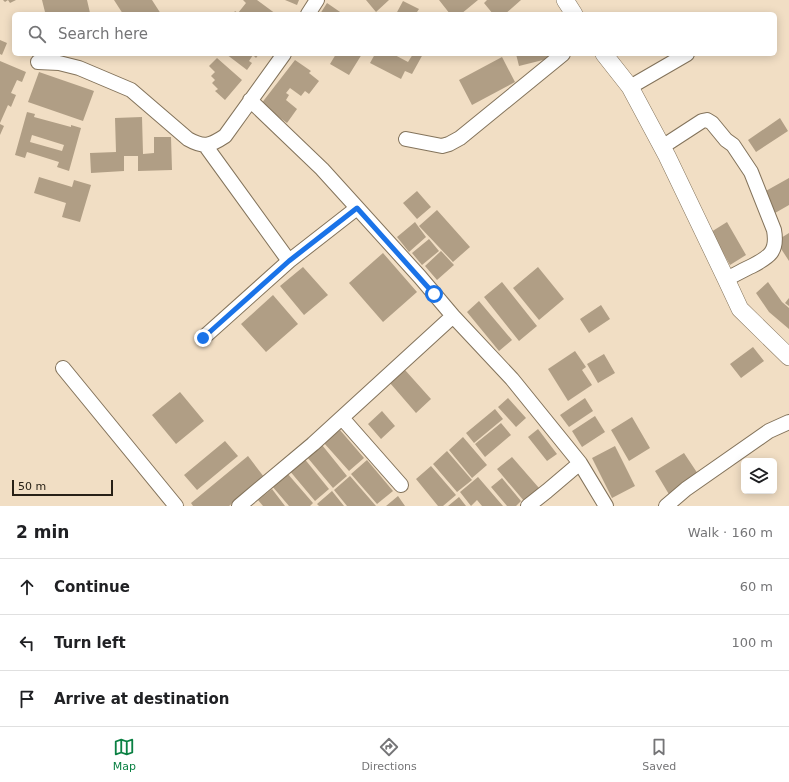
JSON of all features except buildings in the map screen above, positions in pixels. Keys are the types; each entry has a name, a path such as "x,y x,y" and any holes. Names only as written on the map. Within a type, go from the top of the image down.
{"street":[{"path":"309,12 317,0"},
{"path":"565,0 573,12"},
{"path":"38,62 59,63 79,68 131,90 188,139 198,145 205,145 215,143 225,136 283,56"},
{"path":"406,139 442,146 449,144 460,138 561,56"},
{"path":"606,56 630,87 662,147 740,309 789,357"},
{"path":"630,87 684,56"},
{"path":"250,100 322,169 420,277 453,316 512,379 580,462 606,506"},
{"path":"662,147 702,121 707,120 712,123 726,140 733,145 751,172 774,230 776,238 774,248 766,258 726,279"},
{"path":"205,145 289,261"},
{"path":"203,338 289,261 357,208"},
{"path":"239,506 313,444 453,316"},
{"path":"63,368 176,506"},
{"path":"342,418 401,485"},
{"path":"666,506 686,489 769,431 789,422"},
{"path":"528,506 548,491 580,462"}],"route":[{"path":"203,338 289,261 357,208 434,294"}]}
